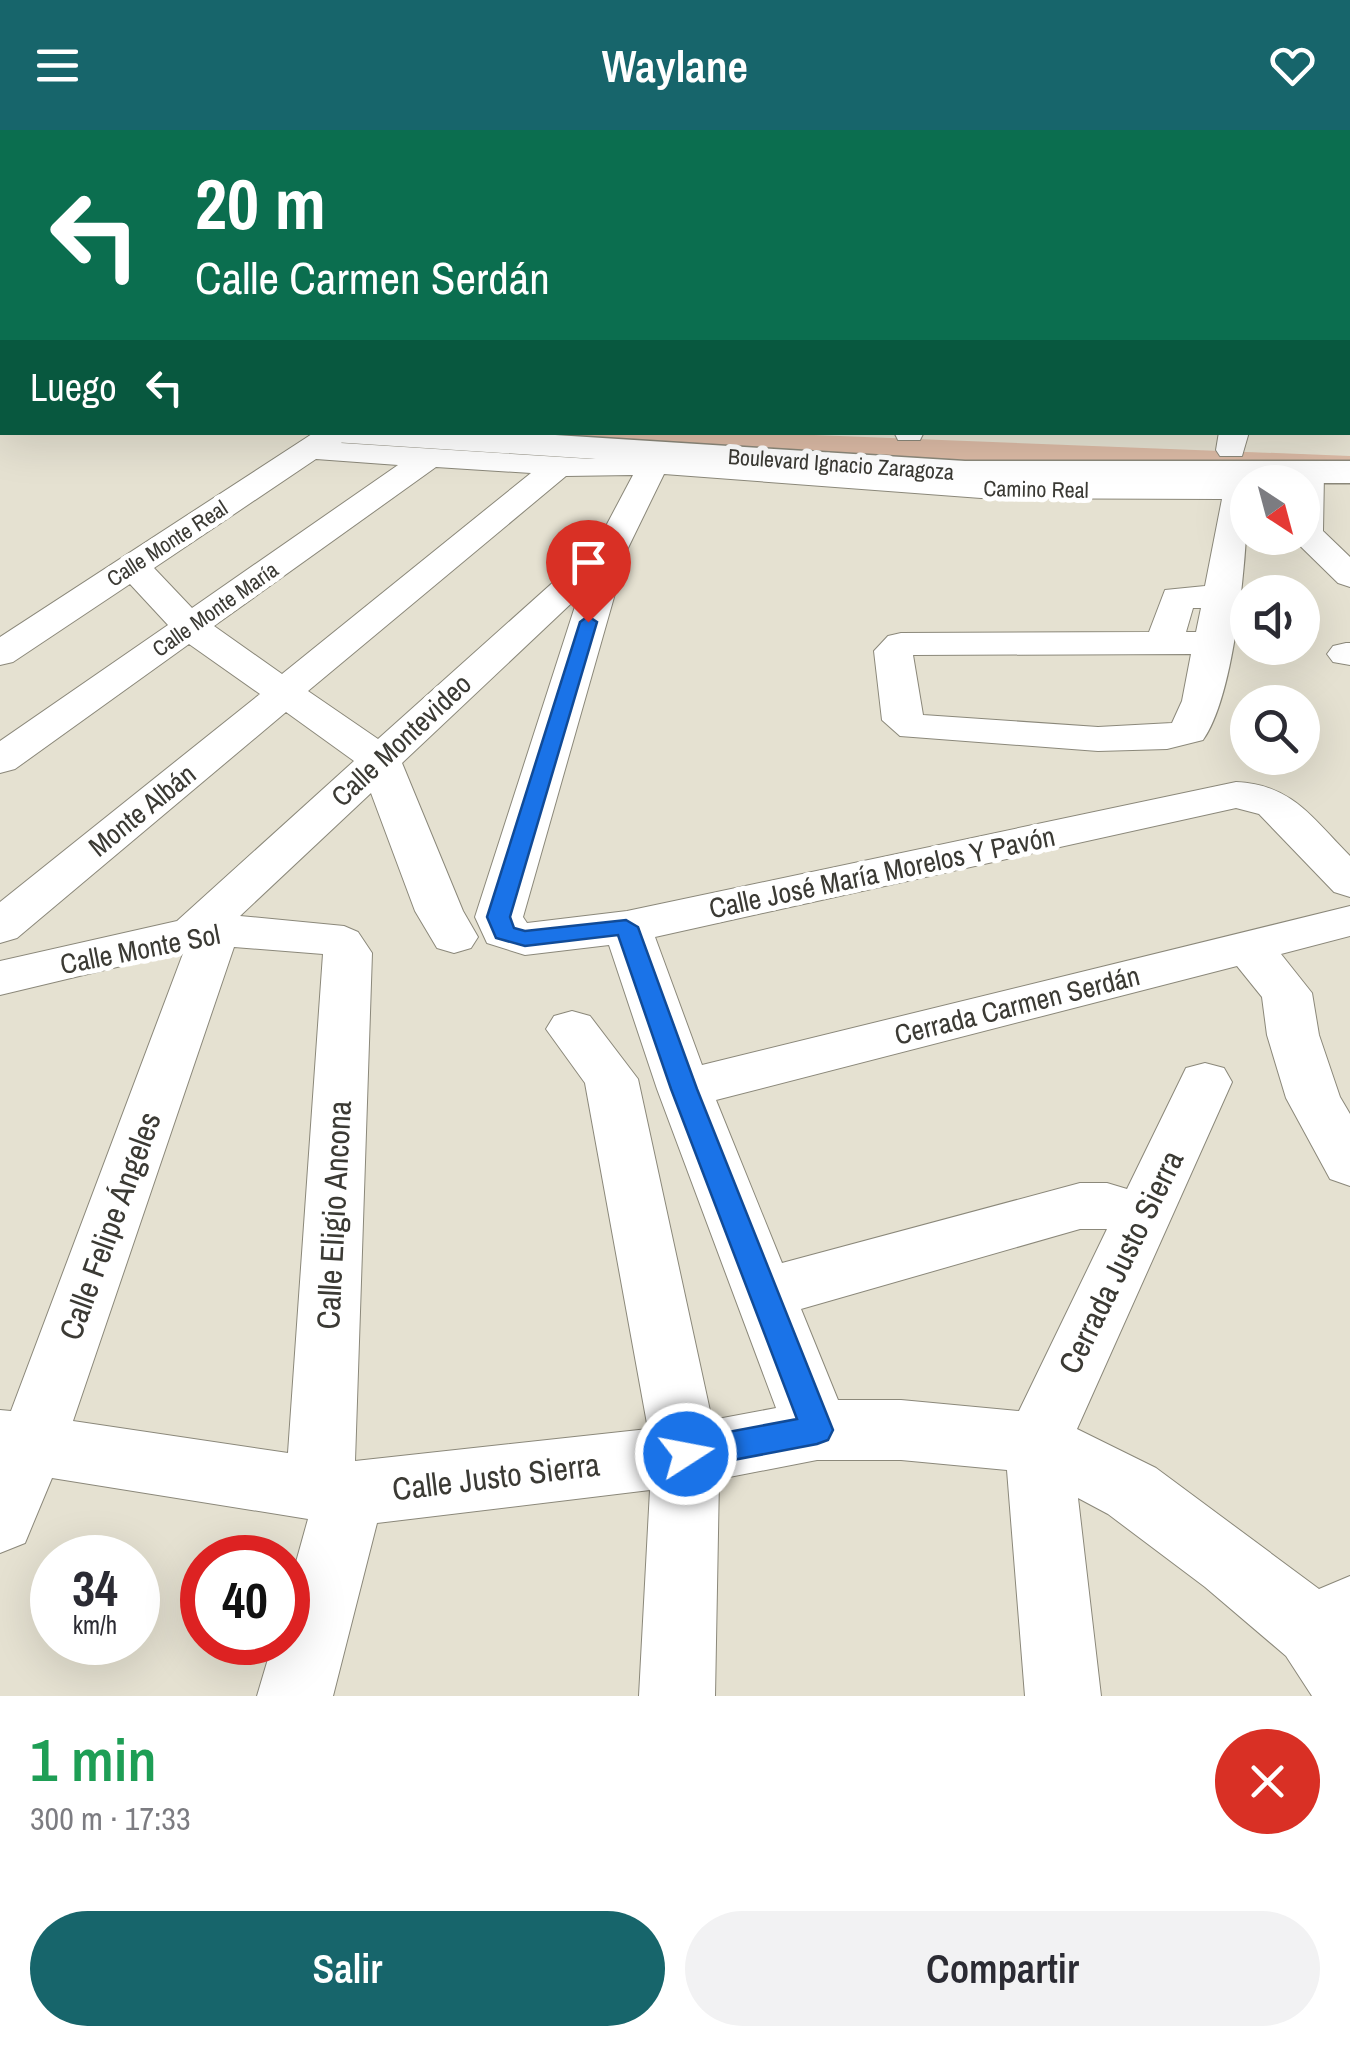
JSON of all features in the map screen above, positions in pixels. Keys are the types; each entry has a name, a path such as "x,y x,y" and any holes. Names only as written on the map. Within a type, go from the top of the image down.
{"main road":[{"name":"Boulevard Ignacio Zaragoza","path":"934,435 947,436"},
{"name":"Boulevard Ignacio Zaragoza","path":"326,438 981,472 1230,473"},
{"path":"1004,438 1232,441 1350,451"},
{"name":"Boulevard Ignacio Zaragoza","path":"1320,473 1350,472"}],"street":[{"name":"Camino Real","path":"326,438 430,458 559,466 606,468 657,458 996,489 1230,489"},
{"name":"Calle Monte Real","path":"0,654 326,438"},
{"name":"Calle Monte María","path":"0,760 430,458"},
{"path":"611,548 657,458"},
{"name":"Monte Albán","path":"0,928 559,466"},
{"path":"1320,547 1350,576"},
{"name":"Calle Montevideo","path":"204,932 379,759 611,548"},
{"name":"Calle José María Morelos Y Pavón","path":"611,548 498,917 504,932 525,939 626,927 1236,795 1259,796 1274,804 1350,882"},
{"name":"Camino Real","path":"1164,643 901,644 893,650 905,724 1107,738 1184,733 1202,701 1230,549"},
{"path":"132,566 190,627 290,688 379,759 439,911 454,937"},
{"path":"1212,643 1164,643 1178,598 1219,596"},
{"name":"Cerrada Carmen Serdán","path":"684,1089 1350,922"},
{"path":"626,927 684,1089 817,1430"},
{"name":"Calle Monte Sol","path":"0,978 204,932 326,937 341,943"},
{"name":"Calle Felipe Ángeles","path":"0,1520 16,1443 204,932"},
{"name":"Calle Eligio Ancona","path":"296,1696 335,1492 348,953 341,943"},
{"path":"1248,947 1287,993 1293,1036 1313,1098 1350,1164"},
{"path":"572,1028 611,1079 686,1454 677,1696"},
{"name":"Cerrada Justo Sierra","path":"1038,1444 1050,1410 1206,1082"},
{"path":"762,1294 1080,1206 1107,1206 1145,1217"},
{"name":"Calle Justo Sierra","path":"16,1443 335,1492 686,1454 817,1430 920,1431 1038,1444 1132,1491 1337,1643"},
{"path":"1038,1444 1063,1696"}],"shaded area":[{"path":"471,435 814,435 1350,456 1350,464 1230,465 1230,469 1169,472"}],"route":[{"path":"588,622 498,917 504,932 525,939 626,927 684,1089 817,1430 686,1454"}]}
